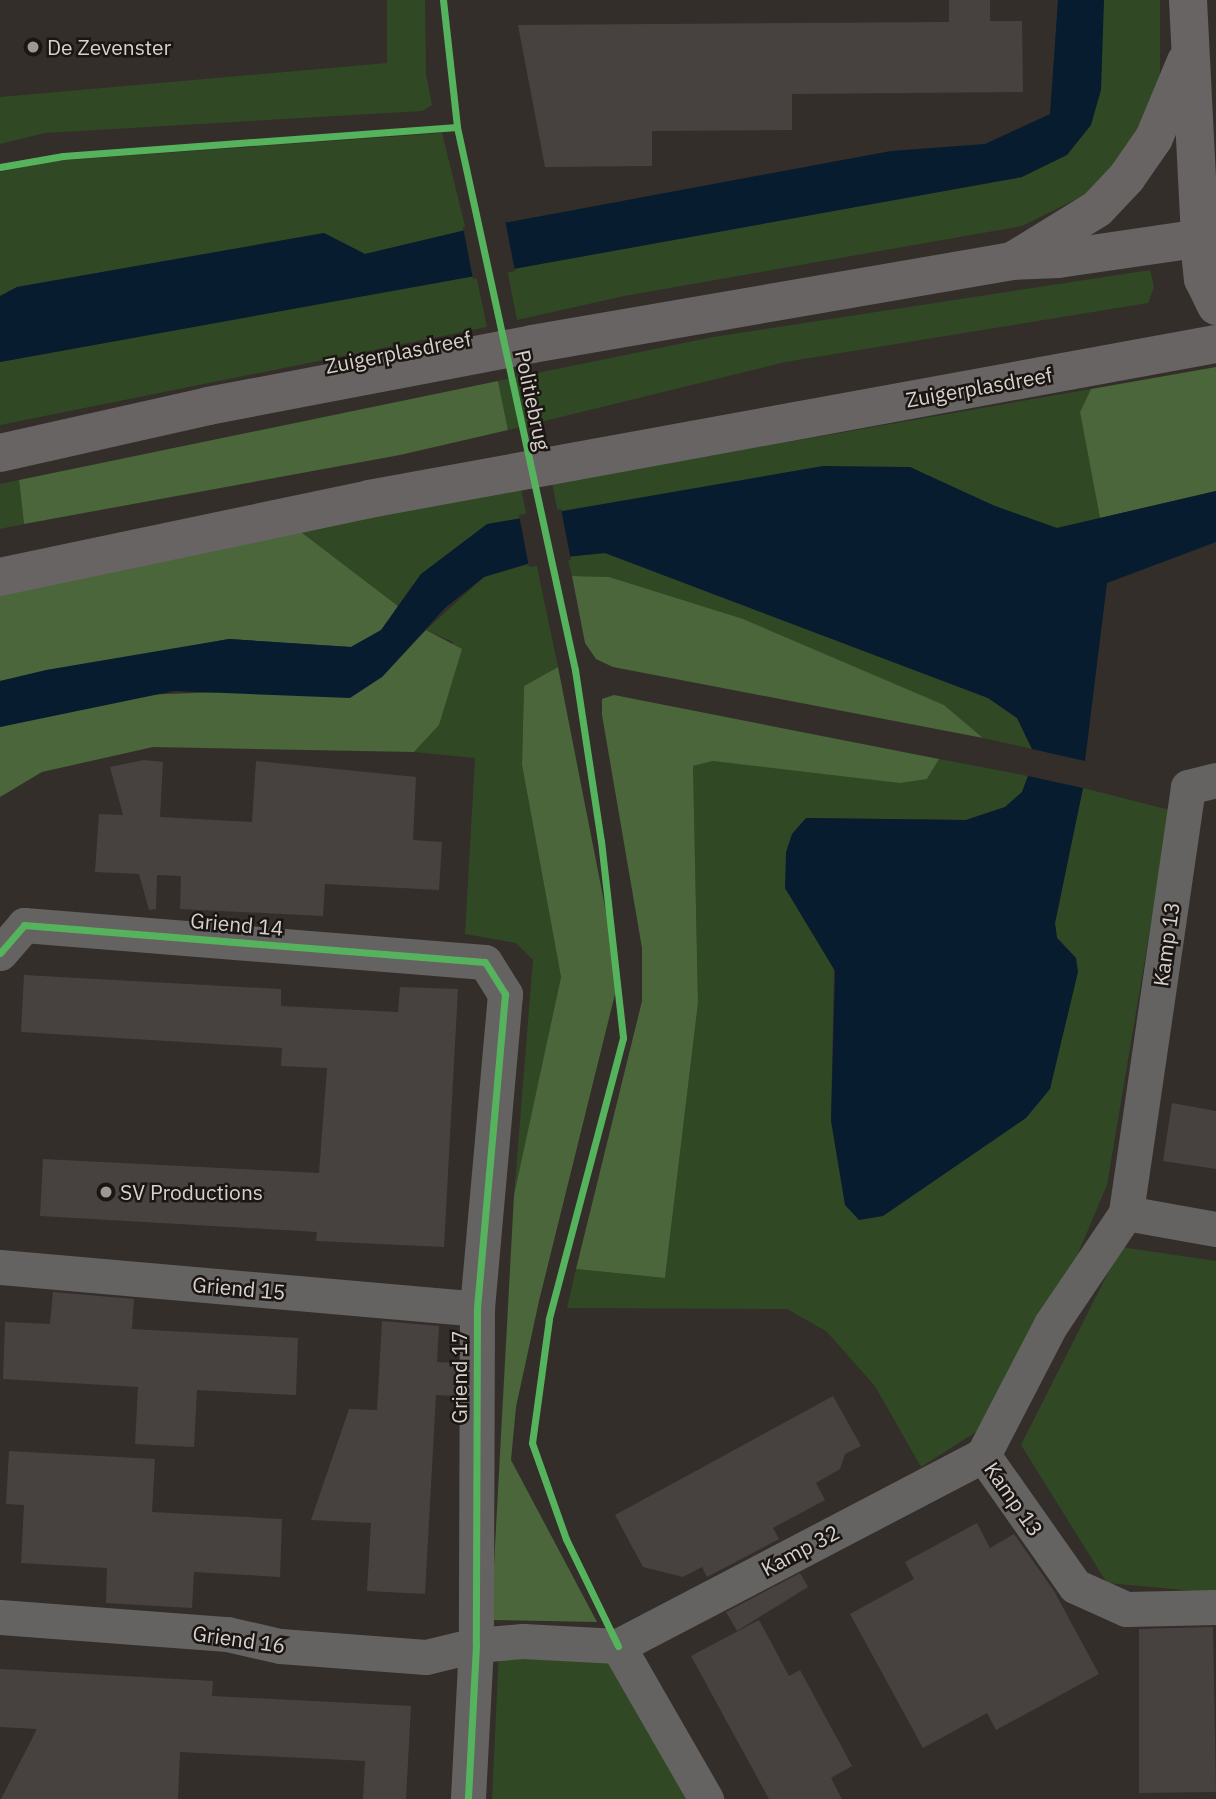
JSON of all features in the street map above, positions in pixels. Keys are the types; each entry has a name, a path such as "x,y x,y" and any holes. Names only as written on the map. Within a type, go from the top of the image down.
{"main road":[{"path":"1188,0 1188,56 1208,237 1203,279 1216,306"},
{"path":"1011,261 1097,209 1127,177 1154,138 1188,56"},
{"name":"Zuigerplasdreef","path":"0,453 532,344 1011,261 1058,260 1208,237"},
{"name":"Zuigerplasdreef","path":"0,577 369,499 1216,344"}],"street":[{"name":"Kamp 13","path":"1216,780 1188,787 1126,1213 1051,1324 983,1455 1074,1586 1126,1609 1216,1607"},
{"name":"Griend 14","path":"0,953 24,925 485,962"},
{"name":"Griend 17","path":"468,1799 476,1645 477,1309 505,994 485,962"},
{"path":"1126,1213 1216,1229"},
{"name":"Griend 15","path":"0,1267 477,1309"},
{"name":"Kamp 32","path":"618,1646 983,1455"},
{"name":"Griend 16","path":"0,1618 227,1634 280,1646 426,1657 476,1645"},
{"path":"476,1645 523,1641 618,1646 706,1799"}],"green space":[{"path":"387,0 425,0 426,74 432,105 422,111 45,133 0,144 0,97 387,63"},
{"path":"1104,0 1160,0 1160,79 1147,119 1101,187 1022,226 624,296 517,320 507,269 1022,177 1102,31"},
{"path":"442,133 466,230 365,254 324,233 17,287 0,296 0,172 53,161"},
{"path":"1150,270 1154,287 1148,303 785,362 508,430 498,381 713,337"},
{"path":"476,275 487,327 0,425 0,362"},
{"path":"1216,367 1216,491 1100,518 1080,412 1091,389"},
{"path":"498,381 508,430 400,455 24,524 19,480"},
{"path":"1091,389 1080,412 1100,518 1057,528 995,506 603,506 558,513 552,483"},
{"path":"19,480 24,524 0,529 0,484"},
{"path":"521,489 527,517 421,574 398,606 297,529"},
{"path":"297,529 398,606 382,630 351,647 229,639 0,681 0,588"},
{"path":"605,553 988,698 1017,718 1032,749 983,738 944,705 609,577 572,576 567,557"},
{"path":"536,562 558,667 524,686 522,765 561,977 514,1195 533,960 516,943 465,934 475,758 414,752 439,725 453,642 426,630 484,577"},
{"path":"572,576 609,577 743,619 944,705 983,738 613,667 596,659 585,643"},
{"path":"426,630 462,649 439,725 414,752 153,747 42,772 0,797 0,727 138,695 250,691 382,677"},
{"path":"558,667 617,968 616,990 539,1301 516,1407 511,1460 597,1622 491,1620 514,1195 561,977 522,765 524,686"},
{"path":"614,695 939,759 927,779 900,783 713,761 693,766 698,1003 665,1278 576,1269 642,1001 642,948 602,715 602,699"},
{"path":"939,759 1028,776 1022,792 1005,807 966,820 806,818 785,888 834,962 831,1121 1076,958 1057,938 1055,923 1083,788 1170,810 1107,1185 1068,1277 979,1430 921,1467 875,1386 826,1331 787,1309 567,1308 576,1269 665,1278 698,1003 693,766 713,761 927,779"},
{"path":"1121,1247 1216,1261 1216,1593 1107,1583 1021,1445"},
{"path":"499,1650 605,1655 687,1799 492,1799"}],"water":[{"path":"1058,0 1104,0 1101,90 1091,125 1067,155 1022,177 0,362 0,296 17,287 324,233 365,254 466,230 891,151 985,144 1050,114"},
{"path":"823,466 910,467 995,506 1057,528 1216,491 1216,542 1107,583 1085,761 1032,749 1017,718 988,698 605,553 543,559 484,577 445,608 382,677 350,698 174,691 0,727 0,681 46,670 229,639 351,647 381,630 421,574 487,524"},
{"path":"1028,776 1083,788 1055,923 1057,938 1076,958 1078,972 1050,1089 1026,1118 883,1216 859,1220 845,1205 831,1121 835,971 785,888 786,852 792,834 806,818 966,820 1005,807 1022,792"}],"pier":[{"path":"505,220 515,271 473,279 463,227"},
{"path":"561,509 571,560 529,567 519,515"}],"building":[{"path":"949,0 990,0 990,21 1022,21 1023,92 792,94 792,130 652,131 652,166 545,167 518,25 949,22"},
{"path":"144,760 163,762 160,817 252,822 256,761 416,777 413,840 442,842 439,890 325,884 323,916 180,909 181,876 157,875 156,909 149,910 139,874 95,872 99,814 123,815 110,767"},
{"path":"24,975 281,989 281,1006 398,1012 400,987 458,989 444,1247 316,1241 317,1232 40,1216 43,1159 319,1173 327,1068 281,1066 282,1048 21,1032"},
{"path":"1172,1103 1216,1111 1216,1169 1163,1161"},
{"path":"53,1292 134,1299 132,1329 298,1338 296,1395 197,1390 194,1447 135,1444 138,1387 3,1379 5,1322 50,1324"},
{"path":"382,1321 439,1326 437,1362 457,1363 457,1396 436,1395 425,1594 367,1591 371,1523 311,1520 349,1409 377,1410"},
{"path":"833,1396 861,1446 845,1454 840,1469 816,1483 825,1500 773,1528 779,1539 707,1577 702,1567 683,1577 643,1567 615,1515"},
{"path":"9,1451 155,1459 152,1512 282,1519 280,1577 194,1572 192,1608 106,1603 107,1568 21,1563 24,1505 6,1504"},
{"path":"977,1523 990,1548 1014,1534 1054,1591 1099,1674 996,1730 987,1713 923,1748 850,1614 914,1579 905,1562"},
{"path":"800,1573 808,1587 737,1631 726,1612"},
{"path":"759,1620 789,1676 800,1670 852,1766 831,1778 842,1799 769,1799 691,1656"},
{"path":"1213,1627 1216,1792 1139,1793 1139,1629"},
{"path":"0,1669 213,1681 212,1696 411,1706 406,1799 363,1799 365,1761 180,1752 178,1799 1,1799 37,1729 0,1727"}],"cycle path":[{"name":"Politiebrug","path":"443,0 457,127 575,670 601,841 623,1038 549,1319 532,1443 566,1539 618,1646"},
{"path":"0,167 63,156 457,127"},
{"path":"0,953 24,925 485,962 505,994 477,1309 476,1645 468,1799"}],"place":[{"name":"De Zevenster","path":"33,47"},
{"name":"SV Productions","path":"106,1192"}]}
